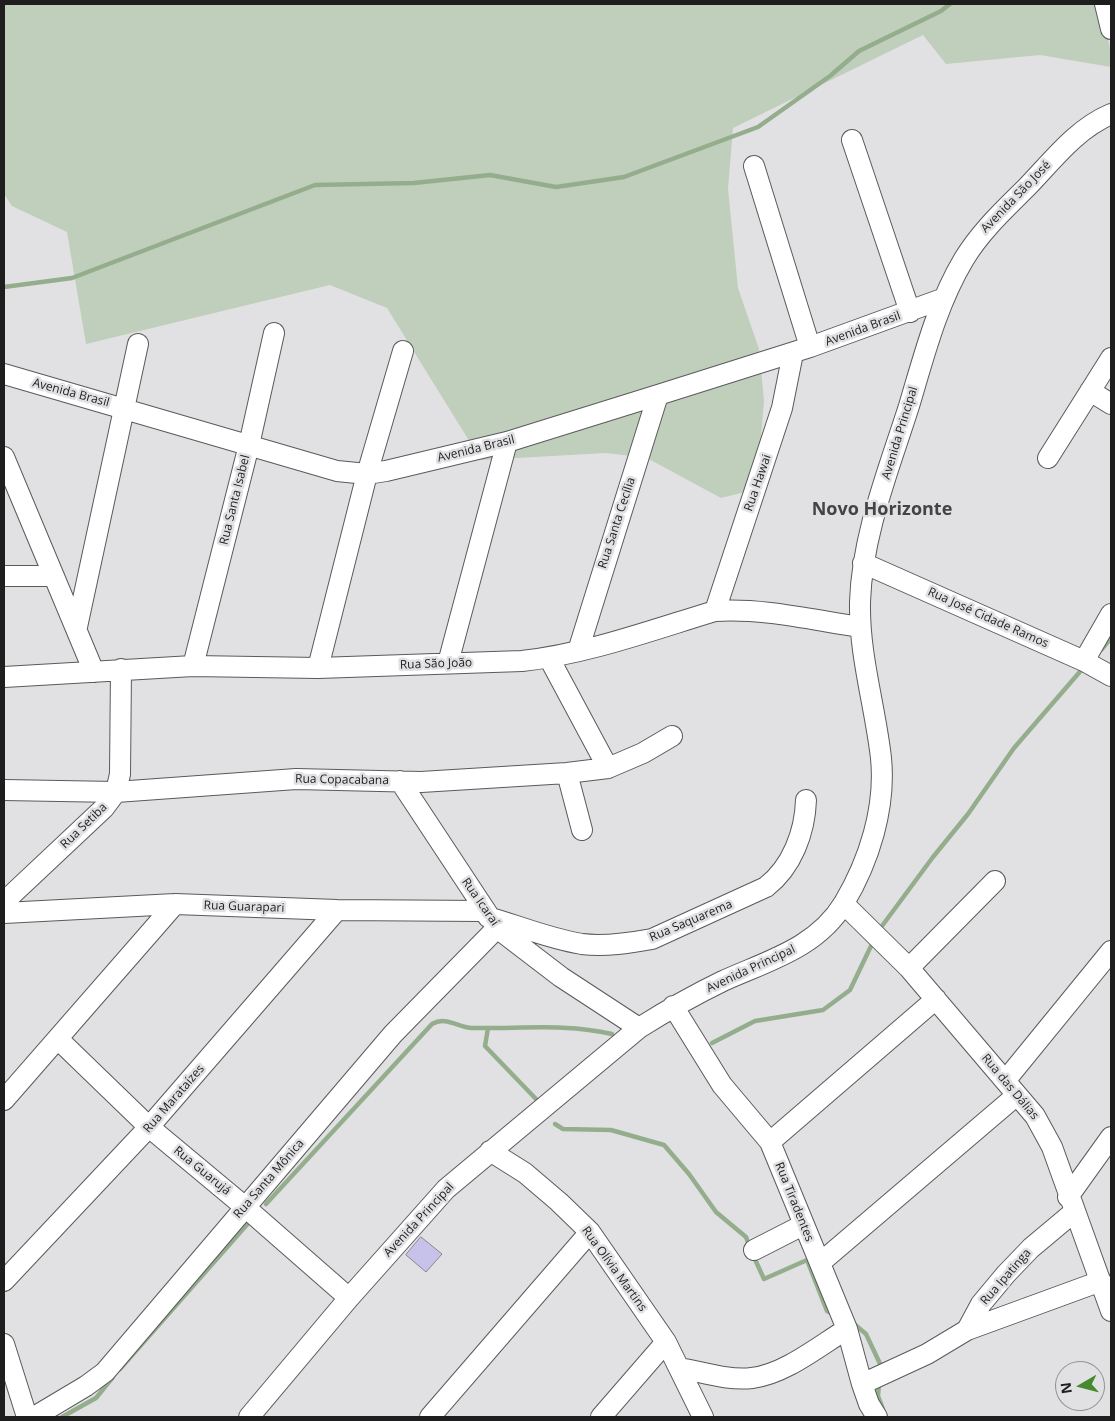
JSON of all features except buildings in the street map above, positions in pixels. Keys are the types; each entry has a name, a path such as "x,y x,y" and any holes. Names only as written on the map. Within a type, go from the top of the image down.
{"street":[{"path":"1105,4 1111,29"},
{"name":"Avenida São José","path":"942,299 978,237 1084,128 1111,114"},
{"path":"852,140 910,312"},
{"path":"754,166 802,350"},
{"name":"Avenida Brasil","path":"13,377 124,407 337,470 367,474 507,442 802,350 942,299"},
{"name":"Avenida Principal","path":"249,1417 349,1298 446,1189 490,1151 639,1028 673,1006 800,946 822,930 844,904 866,856 878,814 881,784 877,733 862,650 860,627 863,563 878,505 942,299"},
{"name":"Rua Santa Isabel","path":"193,666 249,445 274,333"},
{"path":"77,627 138,344"},
{"name":"Rua Hawai","path":"715,612 802,350"},
{"path":"318,668 367,474 403,351"},
{"path":"1048,458 1111,358"},
{"path":"4,390 13,377"},
{"path":"1090,391 1111,404"},
{"name":"Rua Santa Cecília","path":"578,651 658,396"},
{"path":"448,663 507,442"},
{"path":"4,457 77,627 94,672"},
{"name":"Rua José Cidade Ramos","path":"863,563 1084,661 1111,676"},
{"path":"4,576 54,576"},
{"name":"Rua São João","path":"4,677 193,666 318,668 522,662 578,651 715,612 760,611 860,627"},
{"path":"1084,661 1111,614"},
{"path":"549,658 608,768"},
{"name":"Rua Setiba","path":"4,902 104,808 116,792 120,774 121,669"},
{"name":"Rua Copacabana","path":"4,790 116,792 296,779 421,782 566,773 608,768 643,753 672,736"},
{"path":"566,773 582,830"},
{"name":"Rua Icaraí","path":"400,781 489,919 561,977 639,1028"},
{"name":"Rua Saquarema","path":"489,919 559,939 584,944 633,943 652,939 766,888 777,879 786,868 801,830 806,800"},
{"path":"909,968 995,880"},
{"path":"4,1100 59,1040 175,904"},
{"name":"Rua Guarapari","path":"4,913 175,904 337,910 489,919"},
{"name":"Rua das Dálias","path":"844,904 909,968 1035,1116 1045,1131 1111,1310"},
{"name":"Rua Marataízes","path":"4,1281 149,1127 337,910"},
{"name":"Rua Santa Mônica","path":"34,1417 106,1372 394,1034 489,919"},
{"path":"820,1263 1011,1088 1111,951"},
{"path":"770,1142 936,999"},
{"name":"Rua Tiradentes","path":"673,1006 722,1085 770,1142 802,1225 820,1263 847,1330 862,1384 869,1404 877,1417"},
{"name":"Rua Guarujá","path":"59,1040 149,1127 245,1207 349,1298"},
{"name":"Rua Ipatinga","path":"967,1330 981,1304 1006,1274 1071,1205 1111,1137"},
{"name":"Rua Olívia Martins","path":"490,1151 525,1173 590,1232 666,1342 703,1417"},
{"path":"754,1250 802,1225"},
{"path":"430,1417 590,1232"},
{"path":"862,1384 927,1354 967,1330 1101,1281"},
{"path":"680,1368 738,1378 752,1378 768,1374 788,1364 847,1330"},
{"path":"601,1417 666,1342"},
{"path":"4,1344 27,1417"}],"green space":[{"path":"4,4 1101,4 1111,53 1111,67 1040,55 946,64 923,35 733,128 728,189 738,288 759,349 764,401 759,459 749,491 721,498 647,458 606,453 481,460 387,308 330,285 86,344 67,232 12,206 4,194"}],"waterway":[{"path":"4,287 72,278 315,185 414,183 490,175 556,187 624,177 758,127 830,76 859,51 941,11 950,4"},
{"path":"1102,649 1111,638"},
{"path":"882,926 933,857 968,814 1014,748 1084,667"},
{"path":"712,1043 755,1021 823,1010 850,990 871,946"},
{"path":"266,1204 432,1024 447,1021 472,1028 560,1028 612,1034"},
{"path":"488,1028 485,1046 536,1099"},
{"path":"555,1124 563,1129 611,1130 664,1145 689,1174 716,1212 746,1237 750,1248"},
{"path":"120,1369 251,1220"},
{"path":"753,1255 764,1279 807,1260 827,1311 835,1315"},
{"path":"853,1323 866,1334 882,1368"},
{"path":"62,1417 96,1398 113,1377"},
{"path":"879,1383 878,1396 883,1409"}],"district":[{"name":"Novo Horizonte","path":"882,510"}]}
